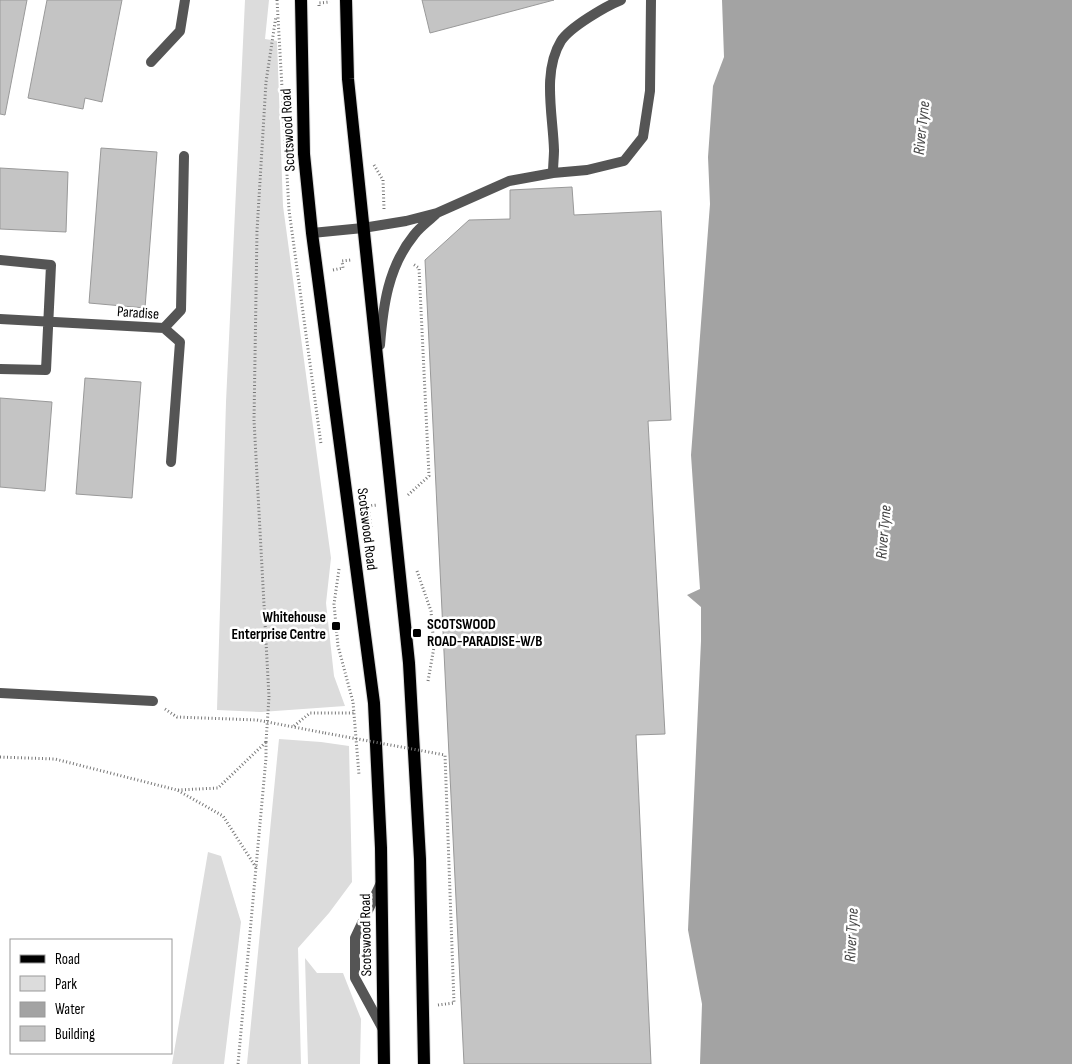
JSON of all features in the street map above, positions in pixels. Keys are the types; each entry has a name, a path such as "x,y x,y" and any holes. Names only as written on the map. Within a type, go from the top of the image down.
{"main road":[{"name":"Scotswood Road","path":"301,0 304,154 312,233 374,703 382,882 384,1064"},
{"name":"Scotswood Road","path":"346,0 348,79 377,373 409,664 420,860 424,1064"}],"lane":[{"path":"151,62 180,32 185,0"},
{"path":"553,173 554,152 550,95 552,65 562,40 582,22 607,6 621,0"},
{"path":"312,233 395,224 437,213 509,181 553,173 587,170 624,162 643,137 650,91 651,0"},
{"path":"164,328 181,310 184,156"},
{"path":"377,373 384,306 388,284 394,267 404,248 415,234 437,213"},
{"path":"0,260 51,265 46,370 0,369"},
{"name":"Paradise","path":"0,319 164,328 180,342 171,462"},
{"path":"0,694 152,701"},
{"path":"382,882 355,938 355,978 384,1031"}],"path":[{"path":"277,0 289,210 322,449"},
{"path":"238,1064 257,869 269,697 254,420 258,221 266,82 277,10"},
{"path":"298,275 343,268 342,261 366,257"},
{"path":"351,531 371,528 368,506 392,503"},
{"path":"339,563 334,604 338,646 353,702 359,780"},
{"path":"152,701 177,716 257,720 445,755 454,1003 423,1006"},
{"path":"294,726 310,713 354,713"},
{"path":"177,790 218,788 266,742"},
{"path":"0,756 55,759 177,790 223,816 257,869"}],"green space":[{"path":"245,0 269,0 265,39 277,41 283,206 331,558 326,603 334,676 345,706 261,712 217,710 226,402"},
{"path":"279,739 349,746 352,882 329,913 298,948 301,1064 247,1064"},
{"path":"208,852 221,856 241,922 224,1064 172,1064"},
{"path":"305,958 317,973 343,973 361,1019 360,1064 308,1064"}],"water":[{"name":"River Tyne","path":"722,0 1072,0 1072,1064 700,1064 702,1004 688,930 701,607 687,595 700,589 691,455 710,204 708,157 713,86 724,57"}],"building":[{"path":"0,0 27,0 5,115 0,114"},
{"path":"47,0 122,0 102,102 85,98 83,109 28,98"},
{"path":"422,0 554,0 430,33"},
{"path":"101,148 157,152 145,308 89,303"},
{"path":"0,168 68,172 66,232 0,229"},
{"path":"572,187 574,215 661,211 671,420 648,421 665,734 636,735 651,1064 464,1064 425,260 469,220 510,219 510,190"},
{"path":"85,378 141,382 132,498 76,494"},
{"path":"0,398 52,402 45,491 0,487"}],"place":[{"name":"Whitehouse Enterprise Centre","path":"336,626"},
{"name":"SCOTSWOOD ROAD-PARADISE-W/B","path":"417,633"}]}
